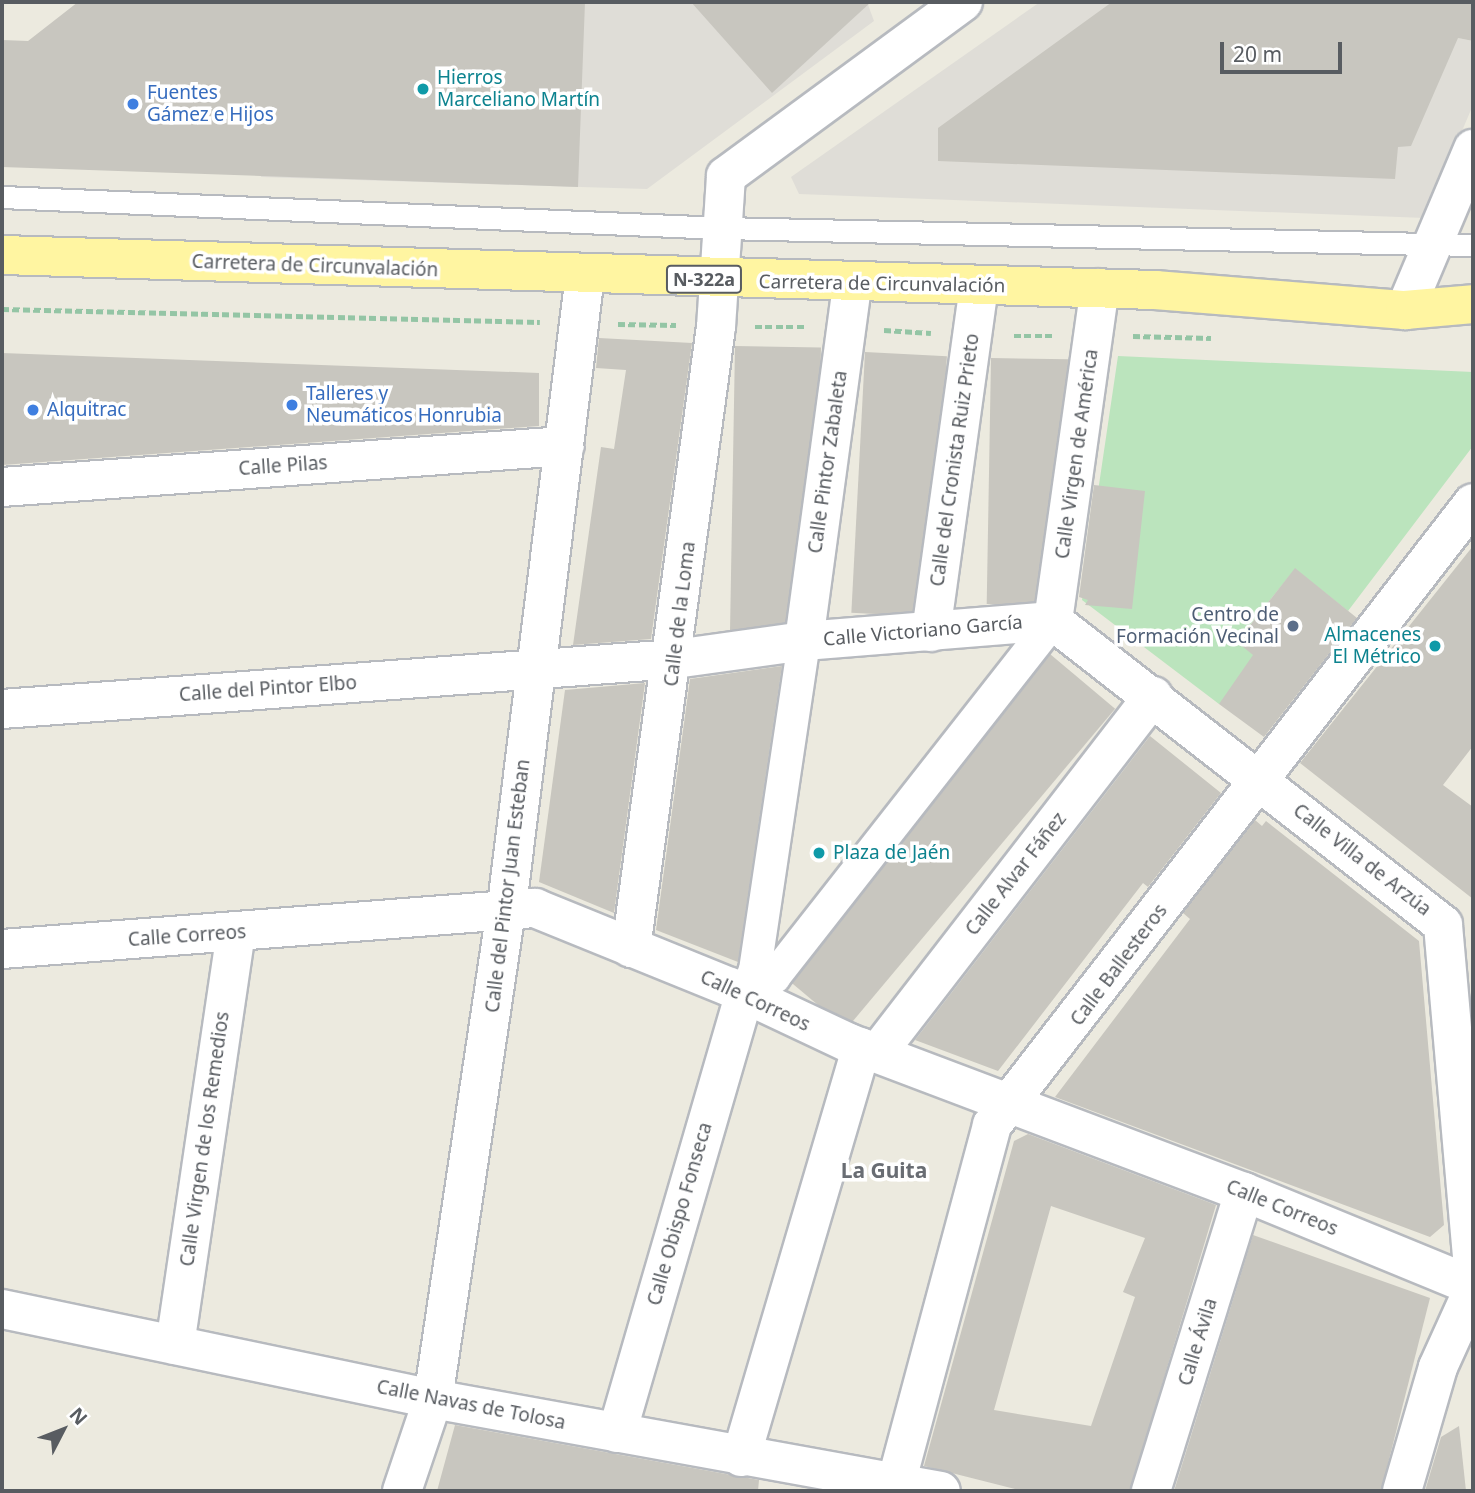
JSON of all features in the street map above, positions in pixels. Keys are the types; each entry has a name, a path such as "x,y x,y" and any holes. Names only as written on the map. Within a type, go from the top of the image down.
{"main road":[{"name":"Carretera de Circunvalación","path":"2,255 852,284 1100,288 1415,309 1473,319"},
{"name":"Carretera de Circunvalación","path":"1415,309 1473,304"}],"street":[{"name":"Calle de la Loma","path":"631,948 675,659 722,280 726,176 963,2"},
{"path":"1415,309 1433,243 1473,149"},
{"name":"Calle del Pintor Juan Esteban","path":"402,1491 433,1399 506,913 585,275"},
{"name":"Calle Pintor Zabaleta","path":"804,641 852,284"},
{"name":"Calle del Cronista Ruiz Prieto","path":"931,632 979,287"},
{"name":"Calle Virgen de América","path":"1053,621 1100,288"},
{"name":"Calle Pilas","path":"2,487 565,446"},
{"name":"Calle Ballesteros","path":"896,1486 992,1125 1473,503"},
{"path":"744,996 774,977 1053,621 1259,778"},
{"name":"Calle Victoriano García","path":"535,670 675,659 804,641 1053,621"},
{"path":"744,996 755,970 804,641"},
{"name":"Calle del Pintor Elbo","path":"2,709 535,670"},
{"name":"Calle Alvar Fáñez","path":"741,1457 870,1050 1153,695"},
{"name":"Calle Villa de Arzúa","path":"1259,778 1443,925 1461,969 1473,1267"},
{"name":"Calle Correos","path":"2,949 506,913 535,908 870,1050 1009,1106 1244,1192 1473,1288"},
{"name":"Calle Virgen de los Remedios","path":"175,1345 236,932"},
{"name":"Calle Obispo Fonseca","path":"617,1433 744,996"},
{"name":"Calle Ávila","path":"1151,1491 1244,1192"},
{"path":"1402,1491 1438,1367 1473,1288"},
{"name":"Calle Navas de Tolosa","path":"2,1309 433,1399 896,1486 941,1491"}],"lane":[{"path":"2,197 722,228 1473,245"}],"shaded area":[{"name":"Hierros Marceliano Martín","path":"268,2 867,2 874,21 647,189 261,177"},
{"path":"1040,2 1419,2 1409,28 1473,41 1473,105 1425,218 799,194 791,177"}],"green space":[{"path":"1118,356 1473,372 1473,446 1348,611 1295,569 1237,641 1291,686 1219,704 1082,600"}],"building":[{"path":"78,2 585,2 578,187 2,167 2,40 28,41"},
{"path":"691,2 871,2 772,93"},
{"path":"1112,2 1473,2 1473,41 1458,38 1411,146 1398,147 1395,179 938,161 938,128"},
{"path":"599,338 692,343 651,639 573,645 601,447 614,449 626,370 596,368"},
{"path":"735,346 821,348 816,638 730,637"},
{"path":"865,352 947,356 933,617 851,613"},
{"path":"2,353 539,373 539,426 2,465"},
{"path":"991,358 1068,359 1064,605 987,604"},
{"path":"1094,485 1145,491 1132,609 1085,605 1088,600 1079,597"},
{"name":"Almacenes El Métrico","path":"1473,546 1473,746 1443,785 1473,807 1473,899 1300,763"},
{"path":"1295,568 1357,618 1264,737 1219,704 1253,655 1237,642"},
{"path":"1050,654 1115,709 846,1029 781,974"},
{"path":"782,666 738,962 656,930 690,679"},
{"path":"645,683 614,913 539,882 565,690"},
{"path":"1150,736 1221,793 1148,887 1143,883 998,1071 915,1040"},
{"path":"1255,820 1262,826 1266,821 1419,941 1444,1225 1430,1237 1055,1097 1190,919 1183,913"},
{"path":"1028,1134 1216,1205 1130,1491 1023,1491 924,1466 1014,1141","holes":["1051,1206 1145,1238 1123,1292 1135,1297 1091,1426 994,1410"]},
{"path":"1253,1235 1430,1298 1381,1491 1174,1491"},
{"path":"455,1425 759,1480 758,1491 437,1491"},
{"path":"1459,1426 1466,1491 1425,1491 1441,1437"}],"place":[{"name":"Hierros Marceliano Martín","path":"423,89"},
{"name":"Fuentes Gámez e Hijos","path":"133,104"},
{"name":"Talleres y Neumáticos Honrubia","path":"292,405"},
{"name":"Alquitrac","path":"33,410"},
{"name":"Centro de Formación Vecinal","path":"1293,626"},
{"name":"Almacenes El Métrico","path":"1435,646"},
{"name":"Plaza de Jaén","path":"819,853"}],"district":[{"name":"La Guita","path":"884,1170"}]}
